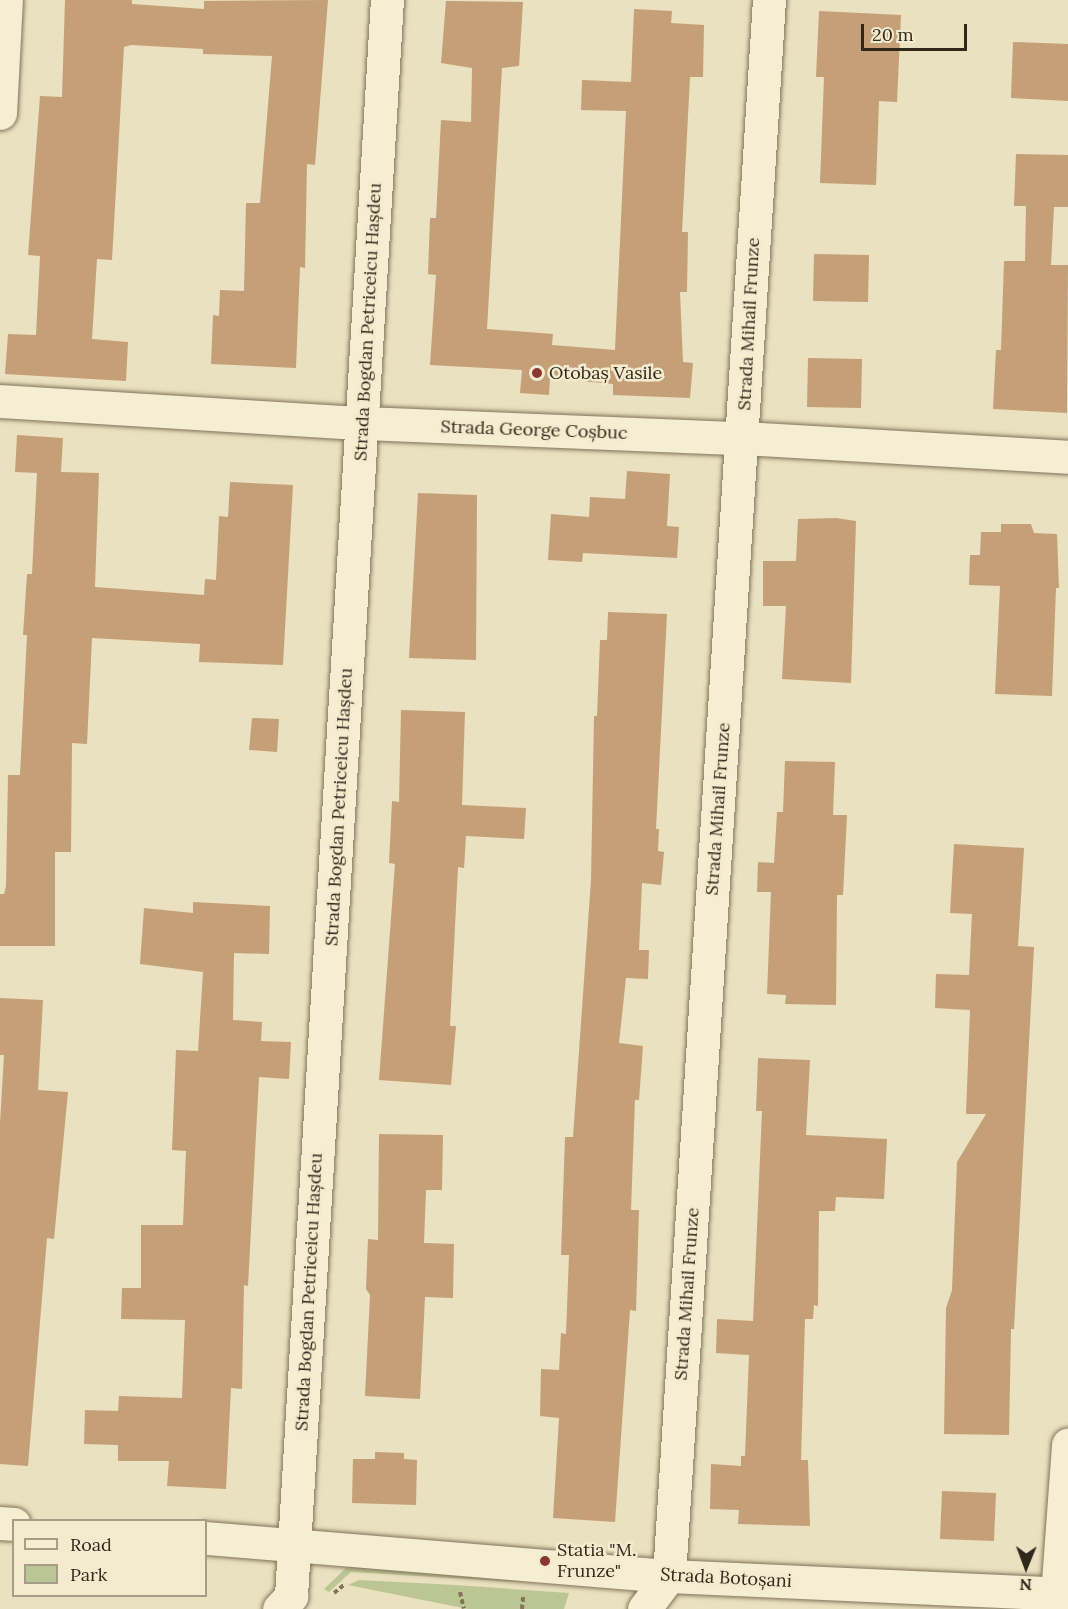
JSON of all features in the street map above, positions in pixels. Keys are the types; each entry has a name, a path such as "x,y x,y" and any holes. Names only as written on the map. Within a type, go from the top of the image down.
{"street":[{"path":"0,113 6,0"},
{"name":"Strada Bogdan Petriceicu Hașdeu","path":"279,1609 291,1596 387,0"},
{"name":"Strada Mihail Frunze","path":"669,1576 769,0"},
{"name":"Strada George Coșbuc","path":"0,401 362,423 742,438 1068,457"},
{"path":"1061,1599 1068,1444"},
{"name":"Strada Botoșani","path":"207,1538 669,1576 1061,1599"},
{"path":"644,1609 669,1576"}],"green space":[{"path":"351,1563 518,1575 519,1582 351,1572 329,1592 324,1589"},
{"path":"359,1580 569,1593 564,1609 468,1609 348,1585"}],"building":[{"path":"65,0 132,0 132,4 204,9 204,1 328,0 315,165 307,164 305,268 300,267 296,368 211,364 213,315 219,316 220,290 244,291 246,203 260,203 272,56 203,54 203,49 131,45 124,47 112,260 97,259 92,339 128,342 126,381 5,374 8,334 36,335 40,256 28,255 40,96 62,97"},
{"path":"446,1 523,2 519,66 502,68 487,329 553,334 552,345 615,350 626,111 581,110 582,80 631,82 634,9 672,11 671,23 704,25 703,77 690,77 682,232 688,232 687,292 680,292 683,362 693,363 690,398 613,395 613,384 550,378 549,395 520,393 522,370 430,365 436,275 428,274 430,218 436,218 441,120 471,122 472,68 441,63"},
{"path":"819,11 901,15 897,102 879,101 876,185 820,183 824,77 816,77"},
{"path":"1013,42 1068,44 1068,101 1011,98"},
{"path":"1016,154 1068,155 1068,207 1054,207 1051,265 1068,265 1067,413 993,409 996,350 1001,350 1004,261 1025,261 1026,206 1014,206"},
{"path":"814,254 869,255 868,302 813,301"},
{"path":"808,358 862,359 861,408 807,407"},
{"path":"17,435 63,438 61,472 99,473 95,587 204,595 205,579 216,580 219,516 228,517 230,482 293,485 283,665 199,662 200,644 92,638 87,744 72,743 71,852 55,852 55,946 0,946 0,894 4,894 6,886 8,775 20,775 27,635 23,635 27,574 32,574 37,473 15,472"},
{"path":"627,471 670,474 667,526 679,527 677,558 583,553 582,562 548,560 551,514 589,517 590,497 625,499"},
{"path":"418,493 477,495 476,660 409,658"},
{"path":"836,518 856,521 851,683 782,679 786,606 763,606 763,561 796,561 798,519"},
{"path":"1001,524 1031,524 1034,533 1057,534 1059,588 1056,588 1052,696 995,694 1000,586 969,585 970,555 980,555 981,532 1001,532"},
{"path":"608,612 667,614 656,829 659,829 658,851 664,852 661,885 642,883 639,950 649,950 648,979 626,978 619,1043 643,1046 639,1100 635,1100 631,1210 639,1210 636,1311 630,1310 615,1522 553,1518 559,1418 540,1416 541,1369 559,1370 561,1333 566,1334 569,1255 561,1255 565,1137 573,1137 591,880 594,716 597,716 600,640 607,640"},
{"path":"401,710 465,712 462,805 526,808 524,839 466,836 464,868 458,867 450,1026 456,1026 451,1085 379,1080 395,864 389,863 392,801 399,802"},
{"path":"252,718 279,719 277,752 249,750"},
{"path":"785,761 835,762 833,815 847,815 843,895 837,895 836,1005 785,1004 786,995 767,994 771,892 757,892 758,862 774,863 777,812 783,812"},
{"path":"954,844 1024,848 1018,946 1034,947 1014,1329 1011,1329 1009,1435 944,1434 946,1308 952,1290 957,1162 986,1114 966,1114 970,1010 935,1008 936,974 969,975 972,914 950,913"},
{"path":"193,902 270,906 269,954 234,953 233,1020 262,1022 261,1041 291,1042 289,1079 259,1077 248,1286 244,1285 242,1389 231,1388 226,1489 167,1486 169,1461 118,1461 118,1445 84,1444 85,1410 118,1411 119,1396 182,1398 185,1320 121,1319 122,1288 141,1288 141,1225 183,1225 186,1151 172,1150 176,1050 198,1051 203,972 140,964 144,908 193,913"},
{"path":"0,998 43,1000 38,1090 68,1092 54,1239 47,1238 28,1466 0,1464 0,1123 4,1055 0,1055"},
{"path":"758,1058 810,1060 806,1135 887,1139 884,1199 836,1197 835,1211 819,1211 818,1306 814,1305 813,1319 805,1319 801,1460 808,1460 810,1526 738,1524 739,1510 710,1509 711,1464 741,1466 741,1456 745,1456 749,1355 716,1353 717,1319 753,1321 762,1111 756,1111"},
{"path":"379,1134 443,1135 442,1190 426,1190 424,1243 454,1244 453,1298 425,1297 420,1399 365,1396 370,1295 366,1289 368,1239 378,1240"},
{"path":"375,1452 404,1453 404,1459 417,1460 416,1505 352,1503 353,1459 375,1459"},
{"path":"942,1491 996,1493 994,1541 940,1539"}],"place":[{"name":"Otobaș Vasile","path":"537,373"},
{"name":"Statia \"M. Frunze\"","path":"545,1561"}]}
